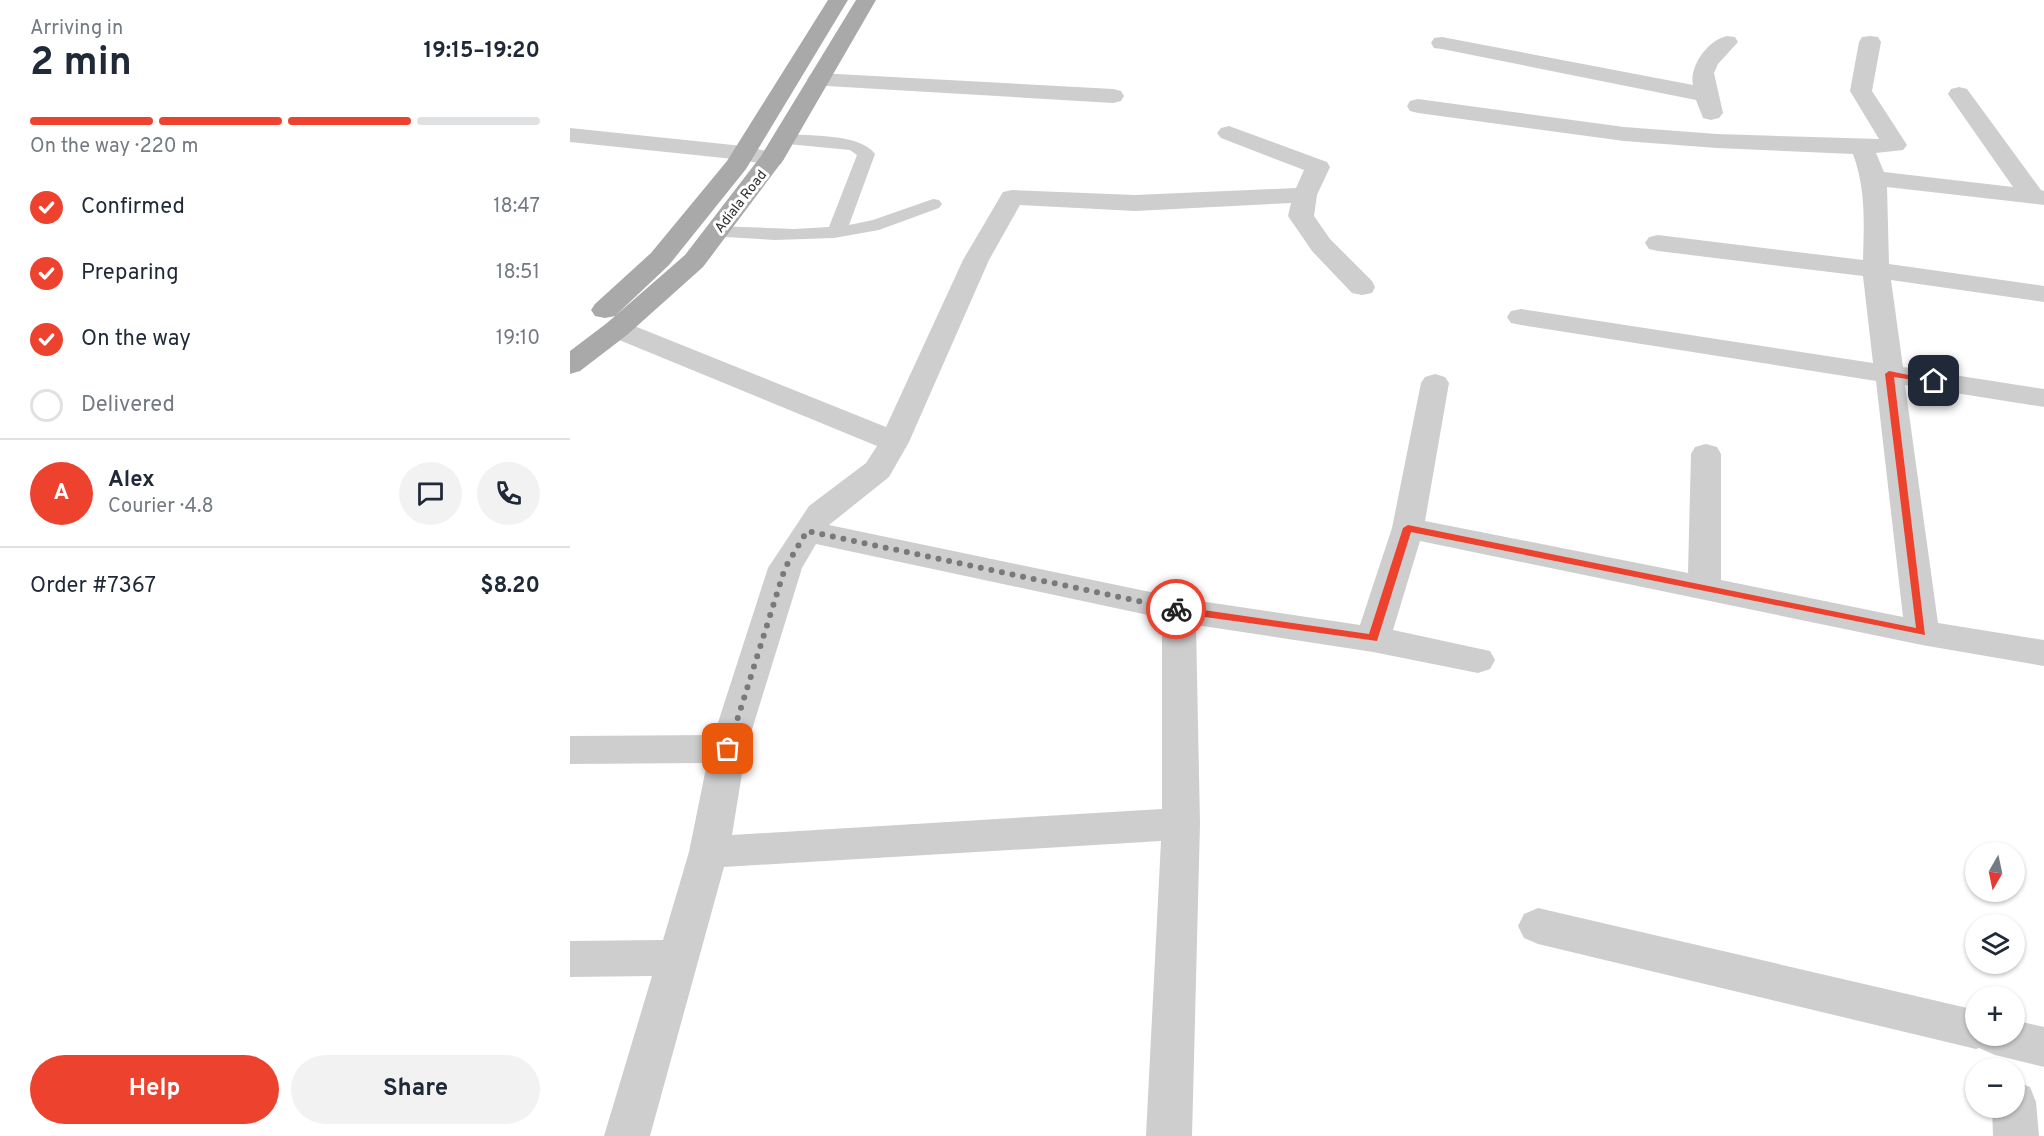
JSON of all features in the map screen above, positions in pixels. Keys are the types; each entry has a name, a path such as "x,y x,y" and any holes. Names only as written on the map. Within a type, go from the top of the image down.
{"main road":[{"name":"Adiala Road","path":"570,340 660,259 743,153 838,0"},
{"name":"Adiala Road","path":"570,365 617,328 694,261 778,149 866,0"}],"street":[{"path":"1717,141 1702,72 1706,61 1727,42"},
{"path":"1418,106 1624,134 1717,141 1862,147 1895,145 1861,91 1870,42"},
{"path":"1442,43 1707,95"},
{"path":"818,80 1113,96"},
{"path":"1959,94 2039,197"},
{"path":"1229,133 1318,167 1305,195 1301,216 1321,245 1362,287"},
{"path":"570,135 743,153 778,149"},
{"path":"1862,147 1874,178 1877,219 1876,270 1922,633"},
{"path":"1874,178 2039,197"},
{"path":"627,1136 708,852 728,749 785,568 820,514 878,470 894,442 976,260 1012,197 1135,203 1305,195"},
{"path":"1658,243 2044,294"},
{"path":"1521,317 2044,398"},
{"path":"617,328 894,442"},
{"path":"1373,639 1408,528 1435,383"},
{"path":"1704,588 1706,454"},
{"path":"1408,528 1922,633 2044,653"},
{"path":"807,531 1179,610 1373,639 1478,660"},
{"path":"1169,1136 1181,824 1179,610"},
{"path":"570,750 728,749"},
{"path":"708,852 1181,824"},
{"path":"1538,926 1965,1033"},
{"path":"570,958 678,958"},
{"path":"2015,1118 2016,1136"}],"lane":[{"path":"778,149 850,145 858,147 866,154 837,232"},
{"path":"716,232 793,234 837,232 872,226 933,204"}],"way so far":[{"path":"728,749 785,568 807,531 1176,609"}],"route":[{"path":"1176,609 1373,639 1408,528 1922,633 1889,374 1934,381"}]}
